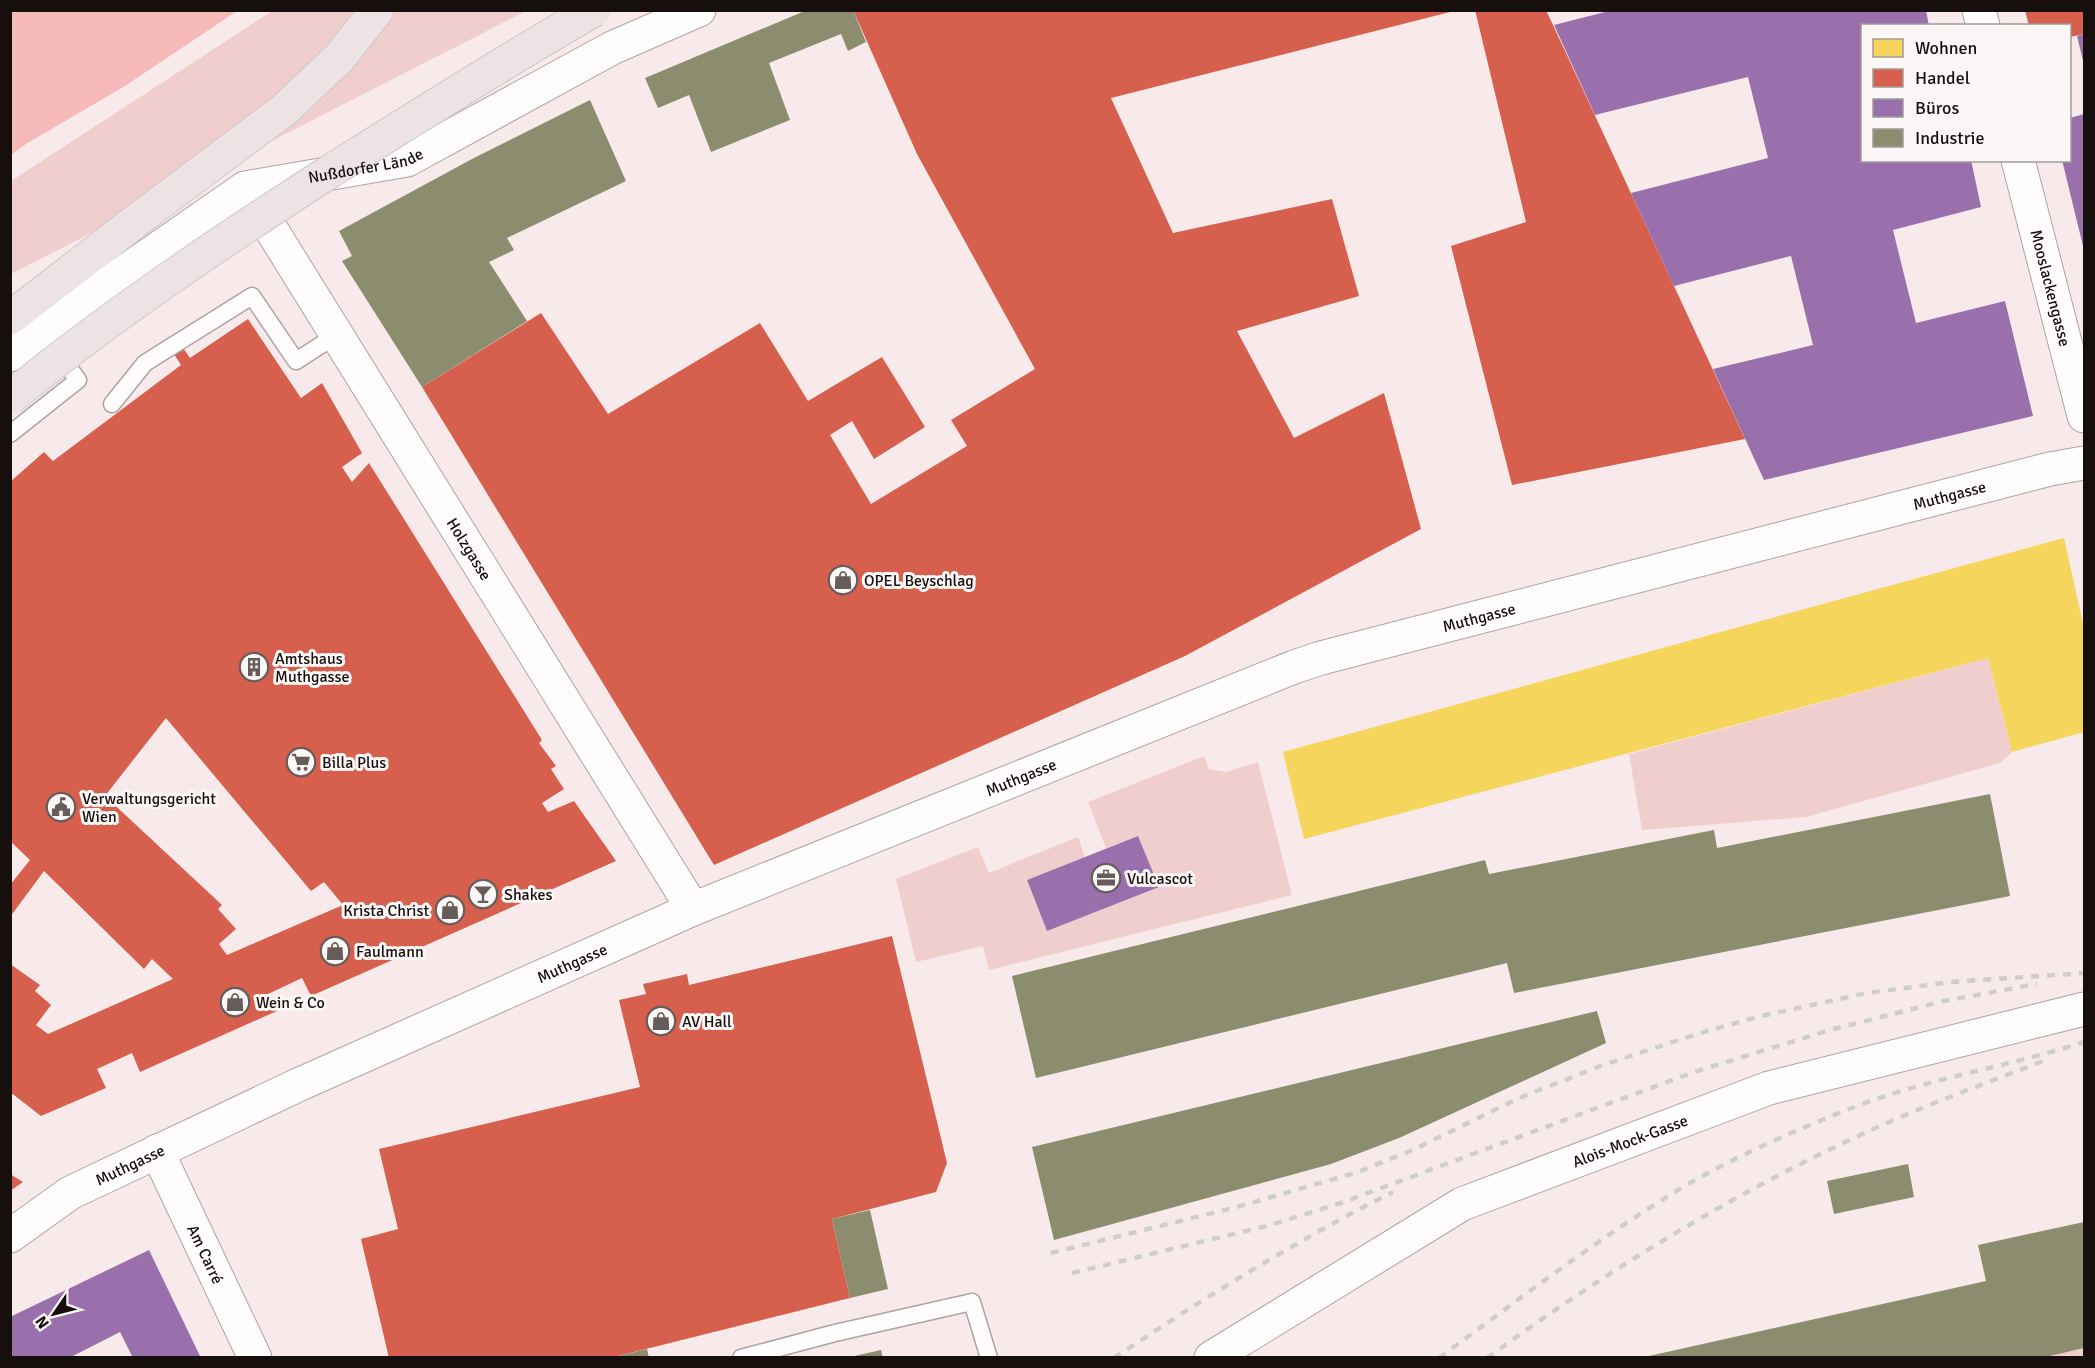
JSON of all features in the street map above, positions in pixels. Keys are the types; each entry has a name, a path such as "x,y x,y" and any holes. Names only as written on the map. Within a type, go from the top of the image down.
{"highway":[{"path":"10,318 284,110 339,58 377,10"},
{"path":"10,398 51,364 209,250 422,113 594,10"}],"street":[{"name":"Nußdorfer Lände","path":"10,355 41,330 245,188 407,160 612,48 699,10"},
{"name":"Mooslackengasse","path":"2019,162 2085,416"},
{"name":"Holzgasse","path":"245,188 338,334 693,909"},
{"name":"Muthgasse","path":"10,1236 70,1193 157,1151 307,1081 693,909 1321,658 2050,469 2085,463"},
{"name":"Alois-Mock-Gasse","path":"1210,1358 1462,1204 1769,1088 2085,1009"},
{"name":"Am Carré","path":"157,1151 255,1358"}],"lane":[{"path":"112,404 145,363 252,296 296,362 338,334"},
{"path":"10,434 78,380 41,330"},
{"path":"741,1358 835,1333 972,1302 989,1358"}],"shaded area":[{"path":"11,10 237,11 125,86 11,155"},
{"path":"272,11 526,11 11,274 11,181"},
{"path":"1988,658 2012,752 2000,763 1806,817 1642,830 1629,754"},
{"path":"1204,756 1209,769 1227,772 1258,762 1292,895 989,970 983,946 916,962 896,879 978,847 989,873 1078,837 1085,857 1027,880 1047,931 1158,887 1138,836 1106,848 1088,802"},
{"path":"2084,1348 2084,1357 2041,1357"}],"building: Wohnen":[{"path":"2064,538 2084,628 2084,732 2012,752 1988,658 1304,839 1283,752"}],"building: Handel":[{"path":"853,10 1458,10 1111,98 1173,233 1332,199 1359,296 1237,331 1294,438 1384,393 1421,529 1185,656 714,865 422,387 541,313 608,414 760,323 808,401 882,357 925,427 874,459 852,421 830,435 871,504 967,446 951,420 1035,369 917,154"},
{"path":"1475,10 1546,10 1745,439 1512,485 1451,246 1526,222"},
{"path":"2025,10 2084,10 2084,34 2071,37 2071,24 2028,24"},
{"name":"Amtshaus Muthgasse","path":"248,319 301,398 322,383 362,453 342,467 352,482 369,463 542,740 539,743 556,766 551,769 564,789 542,803 548,812 574,801 616,861 311,996 302,978 268,994 277,1011 140,1072 132,1053 97,1069 106,1088 41,1116 10,1092 10,964 40,985 35,991 51,1005 36,1025 48,1034 173,979 152,959 144,969 44,871 10,917 10,885 30,860 10,841 10,482 44,452 53,461 181,365 174,354 183,348 190,358","holes":["166,718 311,891 324,882 343,905 227,955 219,944 236,929 218,909 222,905 105,796"]},
{"path":"892,936 947,1163 936,1192 832,1219 850,1298 610,1358 389,1358 361,1239 398,1229 379,1149 640,1087 619,1000 646,994 643,984 687,974 689,985"},
{"path":"10,1174 23,1182 10,1191"}],"building: Büros":[{"path":"1613,10 1926,10 1929,24 1861,24 1861,162 1971,162 1981,207 1893,230 1916,323 2005,301 2033,416 1764,480 1713,369 1813,345 1791,256 1674,286 1631,193 1768,158 1748,77 1595,115 1554,25"},
{"path":"2084,34 2084,65 2077,36"},
{"path":"2084,114 2084,250 2062,162 2071,162 2071,118"},
{"path":"1138,836 1159,887 1047,931 1027,880"},
{"path":"149,1250 201,1358 133,1358 120,1332 69,1358 10,1358 10,1317"}],"building: Industrie":[{"path":"807,10 853,10 866,42 848,51 841,34 769,63 790,120 711,152 689,95 658,108 645,78"},
{"path":"590,100 626,181 507,238 514,250 489,262 527,321 422,387 342,261 352,256 339,231 472,159"},
{"path":"1990,794 2010,896 1514,993 1507,963 1036,1078 1012,976 1485,860 1489,874 1714,830 1717,848"},
{"path":"1597,1011 1606,1043 1399,1138 1331,1164 1054,1240 1032,1147"},
{"path":"1908,1164 1914,1197 1834,1214 1827,1181"},
{"path":"870,1210 888,1289 850,1298 832,1219"},
{"path":"2084,1222 2084,1348 2041,1358 1640,1358 1986,1281 1978,1245"},
{"path":"647,1349 649,1358 614,1358 614,1357"},
{"path":"881,1350 883,1358 850,1358 850,1357"}],"railway":[{"path":"1051,1253 1237,1207 1358,1172 1415,1149 1519,1098 1603,1065 1700,1033 1761,1016 1867,993 1951,982 2084,973"},
{"path":"1072,1273 1267,1226 1341,1203 1694,1072 1830,1030 1944,1001 2037,984"},
{"path":"1439,1358 1607,1236 1665,1198 1734,1159 1809,1125 1885,1096 2084,1042"},
{"path":"1487,1358 1621,1266 1761,1184 1881,1126 2043,1061"},
{"path":"1114,1358 1251,1271 1393,1192"}],"place":[{"name":"OPEL Beyschlag","path":"843,580"},
{"name":"Amtshaus Muthgasse","path":"254,667"},
{"name":"Billa Plus","path":"301,762"},
{"name":"Verwaltungsgericht Wien","path":"61,807"},
{"name":"Vulcascot","path":"1106,878"},
{"name":"Shakes","path":"483,894"},
{"name":"Krista Christ","path":"450,910"},
{"name":"Faulmann","path":"335,951"},
{"name":"Wein & Co","path":"235,1002"},
{"name":"AV Hall","path":"661,1021"}]}
